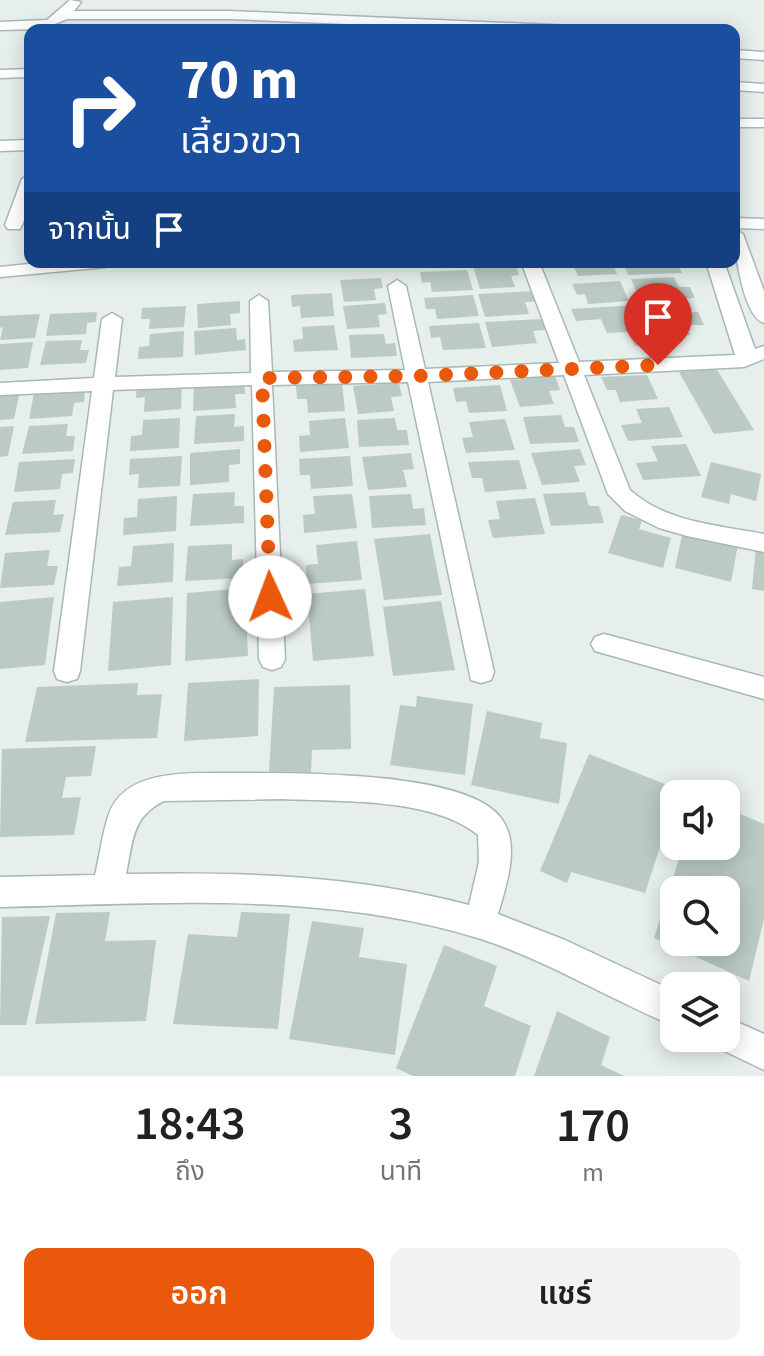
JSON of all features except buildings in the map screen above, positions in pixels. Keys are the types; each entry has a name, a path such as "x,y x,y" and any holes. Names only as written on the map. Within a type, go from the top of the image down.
{"street":[{"path":"37,24 55,23 67,15 76,0"},
{"path":"67,15 230,15 436,24"},
{"path":"0,26 24,25"},
{"path":"740,54 764,56"},
{"path":"0,74 24,73"},
{"path":"740,86 764,88"},
{"path":"740,123 764,123"},
{"path":"0,146 24,145"},
{"path":"14,225 24,193"},
{"path":"0,201 21,200"},
{"path":"740,223 764,224"},
{"path":"740,251 764,317"},
{"path":"0,272 42,268"},
{"path":"532,268 614,480 629,504 640,513 662,521 764,543"},
{"path":"717,268 745,350 744,361"},
{"path":"397,286 481,672"},
{"path":"259,301 272,659"},
{"path":"67,671 112,319"},
{"path":"0,389 262,378 418,376 744,361 764,352"},
{"path":"604,644 764,688"},
{"path":"107,891 124,814 142,797 161,788 290,787 409,794 441,799 472,810 490,825 495,849 480,923"},
{"path":"0,892 233,888 317,892 400,903 480,923 660,1003"},
{"path":"740,1041 764,1052"}],"route":[{"path":"270,597 262,378 418,376 658,365"}]}
